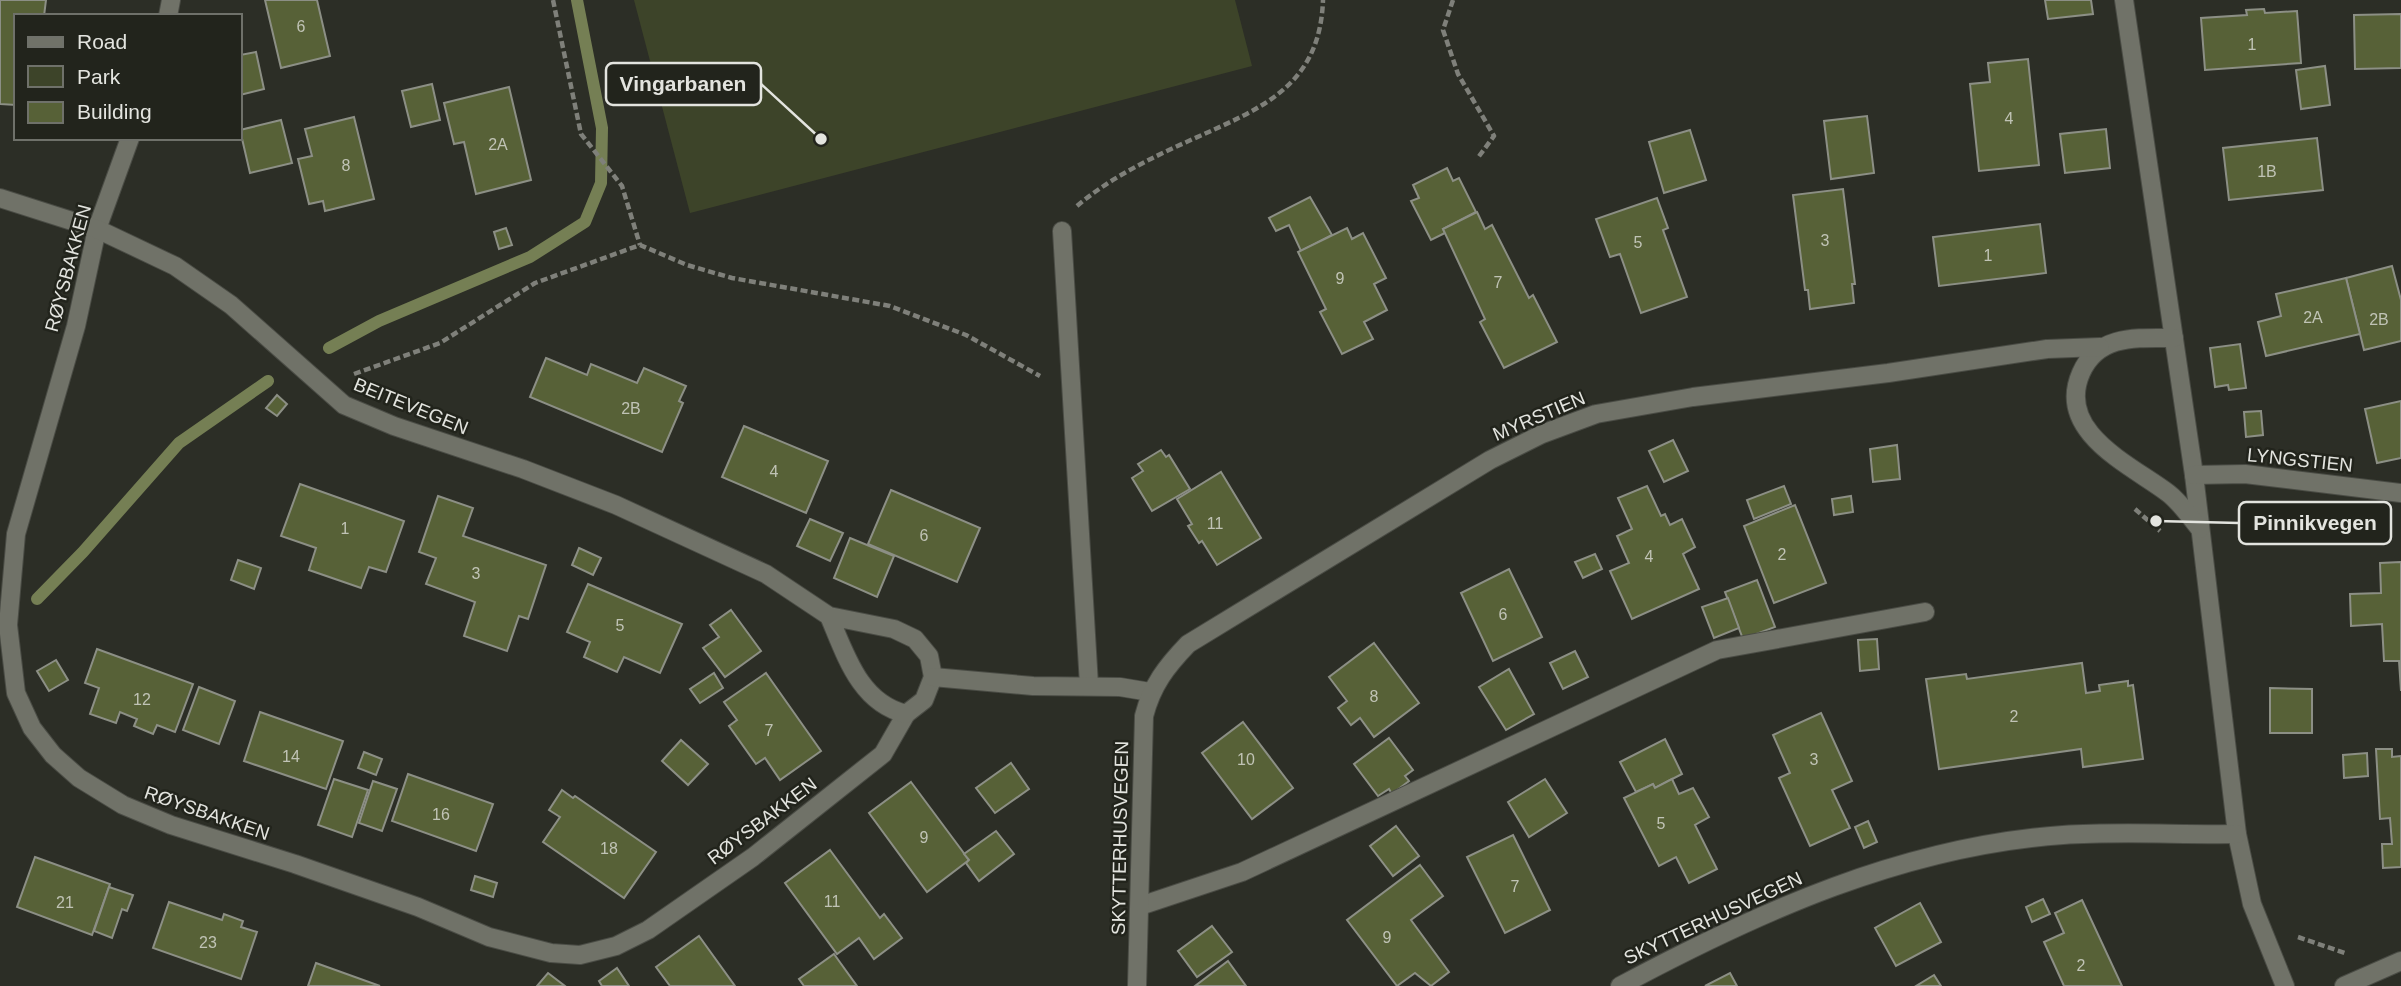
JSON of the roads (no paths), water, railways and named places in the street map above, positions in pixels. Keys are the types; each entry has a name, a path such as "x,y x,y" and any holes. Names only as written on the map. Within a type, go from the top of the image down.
{"street":[{"path":"2124,0 2194,475 2238,834 2252,904 2286,986"},
{"name":"RØYSBAKKEN","path":"129,140 97,229 76,326 16,534 8,625 16,693 32,729 70,771 123,805 171,825 418,907 489,937 551,953 580,955 617,946 648,930 753,857 883,754 906,714"},
{"name":"BEITEVEGEN","path":"0,198 97,229 175,266 231,305 344,405 523,469 705,544 766,574 830,616 894,629 915,639 929,656 933,677"},
{"path":"1062,230 1089,685"},
{"name":"MYRSTIEN","path":"1150,692 1162,672 1188,644 1490,460 1542,434 1585,418 1693,397 1888,373 2047,349 2100,347 2121,339 2174,338"},
{"path":"2100,347 2082,369 2076,384 2076,404 2084,424 2101,447 2170,494 2200,529"},
{"name":"LYNGSTIEN","path":"2194,475 2245,474 2401,493"},
{"path":"1140,906 1242,872 1717,650 1924,612"},
{"path":"830,616 849,662 870,694 886,709 906,714 924,699 933,677 1033,686 1089,685 1150,692"},
{"name":"SKYTTERHUSVEGEN","path":"1137,986 1144,716 1150,692"},
{"name":"SKYTTERHUSVEGEN","path":"1620,986 1776,908 1900,863 1980,846 2063,835 2238,834"},
{"path":"2351,983 2401,961"}],"waterway":[{"path":"329,348 379,321 530,257 585,222 601,183 602,128 577,0"},
{"path":"37,599 83,552 179,443 268,381"}],"place":[{"name":"Vingarbanen","path":"821,139"},
{"name":"Pinnikvegen","path":"2156,521"}]}
